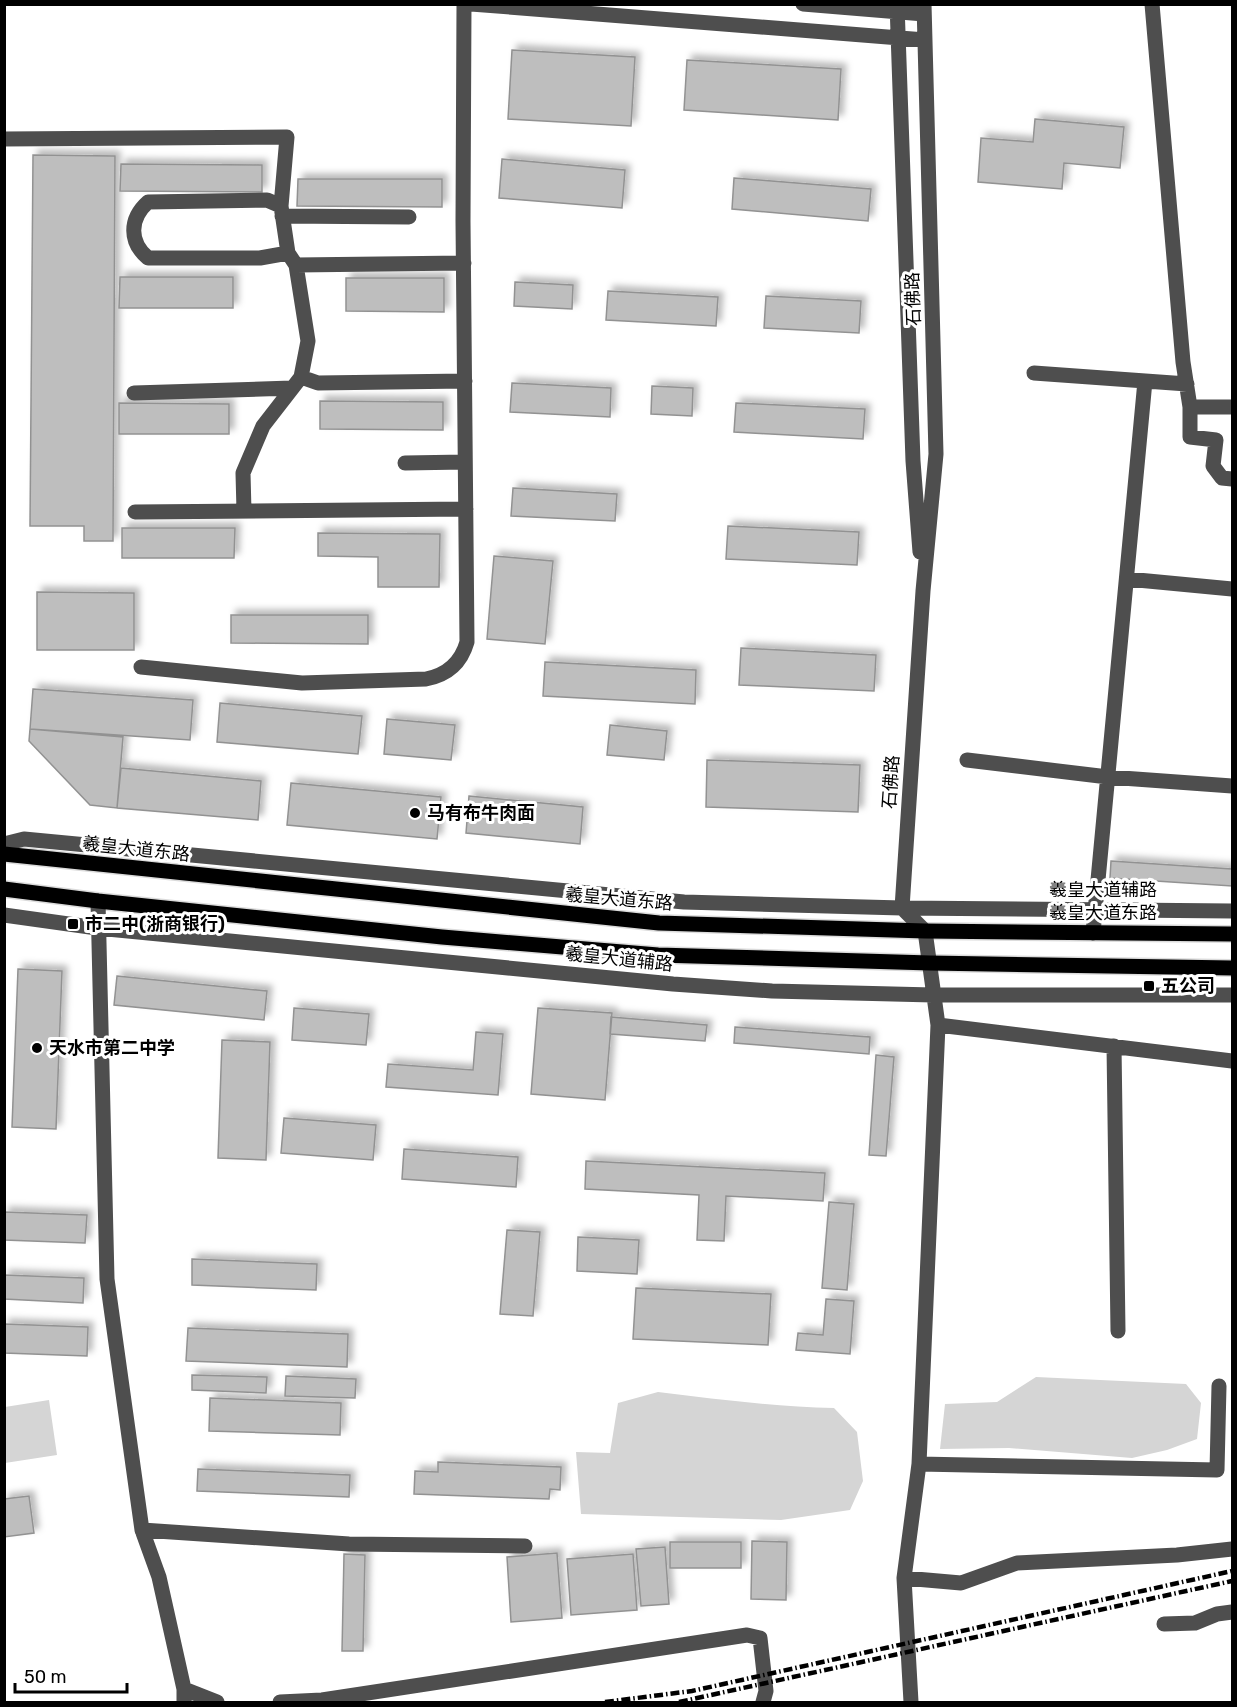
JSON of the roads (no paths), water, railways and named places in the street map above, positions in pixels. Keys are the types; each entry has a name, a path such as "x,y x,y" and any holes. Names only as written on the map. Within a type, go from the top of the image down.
{"main road":[{"name":"羲皇大道东路","path":"4,854 659,923 925,931 1233,934"},
{"path":"4,889 442,937 658,955 930,963 1233,968"}],"street":[{"path":"141,667 302,683 426,679 442,674 456,664 461,657 467,642 464,4"},
{"path":"471,4 925,40"},
{"path":"803,4 924,9"},
{"path":"1152,4 1186,384 1190,407 1190,437 1216,440 1213,466 1222,478 1233,478"},
{"name":"石佛路","path":"897,8 913,461 923,591"},
{"name":"石佛路","path":"902,908 923,591 936,454 924,9"},
{"path":"4,139 287,137 281,211 308,341 297,382 263,426 243,473 244,511"},
{"path":"409,217 281,211 267,200 148,202 134,221 134,238 142,253 148,258 464,263"},
{"path":"1034,373 1186,384"},
{"path":"134,393 297,382 465,381"},
{"path":"1093,933 1145,381"},
{"path":"1190,407 1233,407"},
{"path":"405,463 465,462"},
{"path":"135,512 466,509"},
{"path":"1127,579 1233,589"},
{"path":"967,760 1108,777 1233,786"},
{"name":"羲皇大道辅路","path":"4,844 24,839 684,902 902,908 1233,911"},
{"path":"98,901 107,1280 142,1530 159,1577 184,1696 217,1702"},
{"path":"902,908 925,931 938,1025 919,1464 904,1578 911,1702"},
{"name":"羲皇大道辅路","path":"4,915 97,928 673,984 772,991 933,995 1233,995"},
{"path":"938,1025 1233,1061"},
{"path":"1114,1046 1118,1330"},
{"path":"919,1464 1217,1470 1219,1386"},
{"path":"142,1530 349,1544 525,1546"},
{"path":"904,1578 961,1583 1017,1563 1177,1555 1233,1549"},
{"path":"1164,1624 1195,1623 1217,1614 1233,1612"},
{"path":"280,1702 322,1700 747,1635 760,1638 766,1691 763,1702"}],"railway":[{"path":"605,1702 692,1691 1232,1571"},
{"path":"679,1702 1232,1581"}],"place":[{"name":"马有布牛肉面","path":"415,813"},
{"name":"市二中(浙商银行)","path":"73,924"},
{"name":"五公司","path":"1149,986"},
{"name":"天水市第二中学","path":"37,1048"}]}
